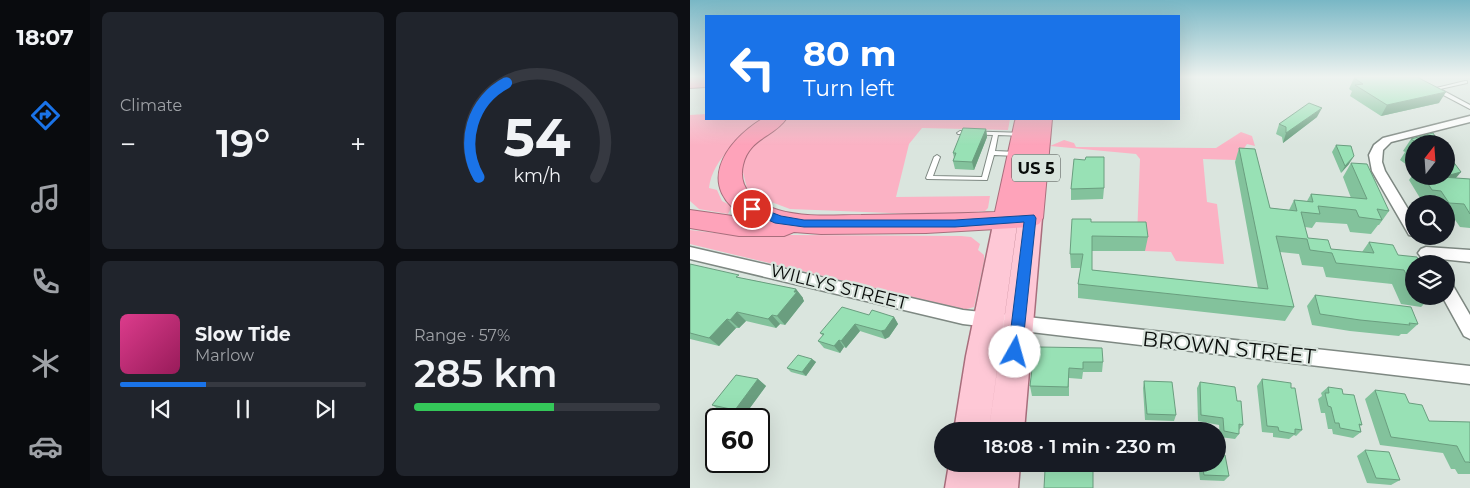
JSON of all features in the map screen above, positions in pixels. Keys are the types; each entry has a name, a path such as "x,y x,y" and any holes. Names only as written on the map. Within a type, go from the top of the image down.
{"highway":[{"path":"774,120 755,132 740,148 731,167 732,187 739,199 758,212 779,220 812,224"},
{"path":"690,219 746,227 812,224 946,224 1018,219 1030,132"}],"main road":[{"path":"974,422 1003,323 1024,270 1018,219"},
{"path":"1006,422 1003,323 997,270 1018,219"},
{"path":"997,270 1024,270"},
{"path":"964,488 966,472"},
{"path":"999,488 1001,472"}],"street":[{"path":"1405,217 1377,169 1375,157 1378,147 1387,140 1470,119"},
{"name":"WILLYS STREET","path":"690,253 955,316 1003,323"},
{"path":"1455,257 1470,256"},
{"path":"1455,305 1470,332"},
{"name":"BROWN STREET","path":"1003,323 1470,375"}],"lane":[{"path":"1456,100 1470,107"},
{"path":"960,133 1030,132"},
{"path":"991,153 1030,132"},
{"path":"937,157 929,178 985,179 996,133"}],"shaded area":[{"path":"705,114 705,120 766,120 731,148 717,166 712,177 709,188 717,190 722,201 732,206 728,214 699,209 690,201 690,115"},
{"path":"783,120 1010,120 1008,130 922,128 909,144 896,197 990,196 988,208 985,211 941,215 790,209 758,197 747,188 741,165 751,145"},
{"path":"1241,132 1252,136 1255,146 1247,144 1236,160 1203,159 1207,202 1217,204 1224,264 1176,261 1171,252 1145,251 1143,237 1137,237 1140,159 1136,154 1050,146 1064,140 1074,143 1076,147 1216,148"},
{"path":"690,230 723,234 727,231 790,235 971,237 980,244 978,250 984,255 984,261 974,307 964,310 690,244"}],"building":[{"path":"1379,100 1411,100 1387,105"},
{"path":"1309,103 1322,108 1286,133 1286,127 1279,124"},
{"path":"963,128 986,129 972,162 953,161 956,153 953,153"},
{"path":"1336,145 1351,146 1354,156 1345,166"},
{"path":"1239,148 1255,149 1270,208 1297,211 1294,200 1313,202 1311,194 1367,199 1351,163 1367,164 1389,211 1377,209 1382,220 1359,217 1356,210 1318,206 1320,214 1301,212 1308,238 1328,240 1331,249 1374,253 1369,242 1393,245 1398,255 1405,256 1405,272 1404,270 1336,263 1332,253 1310,250 1307,239 1276,236 1294,307 1078,284 1083,254 1070,254 1072,219 1091,219 1091,222 1146,222 1148,237 1092,236 1092,270 1268,289"},
{"path":"1086,157 1104,157 1104,188 1071,189 1074,159 1085,160"},
{"path":"1455,164 1461,172 1455,174"},
{"path":"1455,178 1470,179 1470,214 1464,204 1455,203 1455,195 1444,195 1441,191 1432,190 1429,185 1455,185"},
{"path":"690,264 739,275 736,277 796,289 794,292 797,292 777,316 772,315 768,319 737,312 730,320 727,319 709,338 690,333"},
{"path":"1315,295 1411,307 1418,324 1409,323 1410,325 1360,320 1320,314"},
{"path":"842,307 869,315 872,310 894,317 885,330 881,331 855,324 841,341 839,340 834,346 818,341 824,334 820,333"},
{"path":"1039,347 1102,348 1103,362 1083,362 1083,369 1069,368 1068,387 1030,386 1034,352 1039,352"},
{"path":"798,355 812,359 802,372 787,368"},
{"path":"736,375 758,379 736,408 712,405"},
{"path":"1262,379 1291,383 1291,388 1295,388 1302,430 1295,429 1295,434 1279,431 1278,427 1267,426"},
{"path":"1144,381 1172,382 1176,415 1147,414"},
{"path":"1200,382 1235,387 1237,401 1241,401 1243,425 1239,424 1239,434 1226,431 1226,422 1223,422 1223,418 1201,415"},
{"path":"1328,387 1342,389 1343,394 1354,395 1362,425 1359,424 1361,432 1340,428 1339,423 1335,423 1325,393 1329,393"},
{"path":"1375,390 1405,394 1409,403 1422,405 1429,421 1470,422 1470,463 1465,462 1457,446 1391,437"},
{"path":"1365,450 1389,452 1400,480 1376,478"},
{"path":"1226,460 1229,476 1204,475 1203,472 1226,472"},
{"path":"1045,472 1093,472 1093,488 1044,488"}],"route":[{"path":"752,209 779,220 804,224 927,224 1030,218 1015,352"}]}
